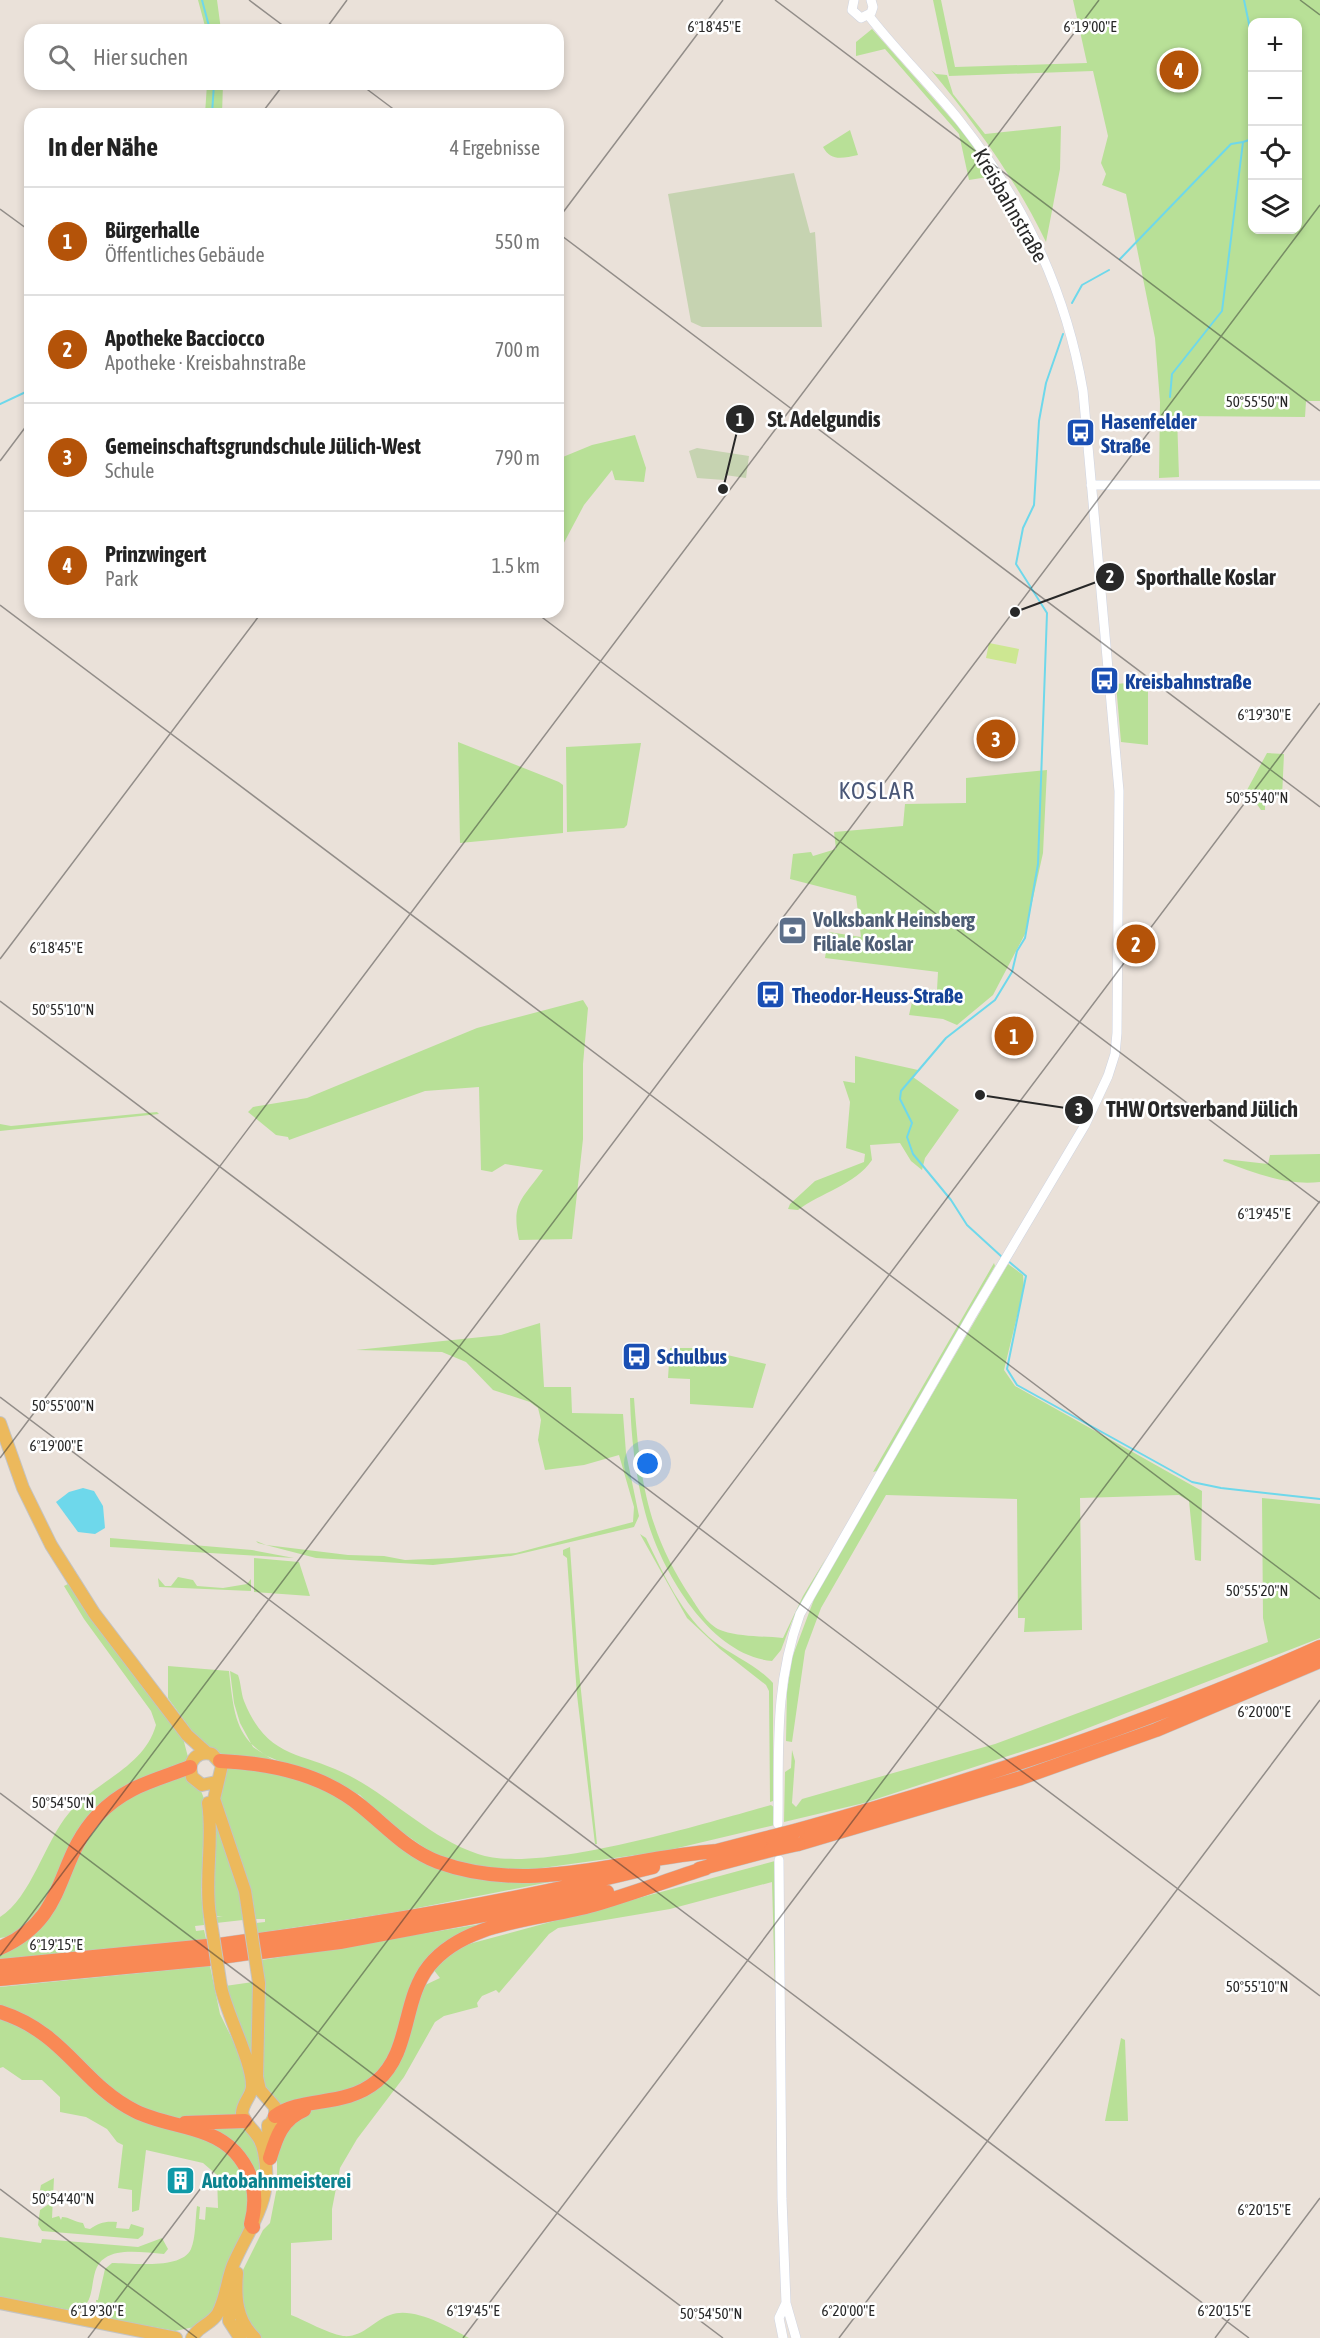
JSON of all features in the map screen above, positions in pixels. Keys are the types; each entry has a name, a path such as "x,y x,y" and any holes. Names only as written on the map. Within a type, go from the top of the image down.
{"highway":[{"path":"270,2158 284,2124 298,2112 358,2093 383,2075 397,2050 415,1990 423,1974 450,1947 485,1931 591,1905 774,1849 798,1837 1017,1765 1150,1716 1320,1647"},
{"path":"798,1837 1032,1774 1156,1730 1320,1661"},
{"path":"220,1761 257,1763 325,1785 360,1805 418,1852 436,1862 483,1875 503,1878 546,1876 684,1854 774,1849"},
{"path":"0,1948 29,1930 45,1915 59,1891 79,1842 91,1823 108,1805 129,1789 192,1763"},
{"path":"254,1947 338,1929 585,1884 717,1851"},
{"path":"0,1979 254,1947 340,1942 588,1896 706,1868"},
{"path":"0,1966 214,1952"},
{"path":"0,2012 21,2020 49,2037 118,2101 148,2117 213,2136 238,2155 254,2187 255,2209 251,2224 253,2228"},
{"path":"271,2121 290,2108 322,2103"},
{"path":"171,2123 248,2123"}],"main road":[{"path":"0,1423 23,1488 62,1563 94,1613 187,1735 220,1761 222,1772 214,1791 216,1811 245,1891 259,1983 260,2006 256,2067 258,2084 264,2095 274,2104 271,2121 271,2182 267,2209 237,2273 228,2309 236,2333"},
{"path":"187,1735 192,1777 202,1785 209,1809 206,1892 221,1987 226,2009 252,2084 249,2098 242,2109 248,2123 262,2142 267,2173 264,2197 253,2228 232,2267 220,2310 208,2323 199,2328 192,2338"},
{"path":"192,1763 206,1752"},
{"path":"202,1785 216,1782"},
{"path":"249,2098 264,2095"},
{"path":"248,2123 260,2128 271,2121"},
{"path":"237,2273 237,2304 244,2325 255,2338"},
{"path":"0,2303 176,2338"},
{"path":"208,2323 222,2323 236,2333"}],"street":[{"name":"Kreisbahnstraße","path":"778,1824 779,1707 782,1676 789,1645 800,1614 1098,1100 1115,1054 1117,1033 1119,791 1083,391 1077,357 1062,304 1039,249 1015,202 980,147 958,119 869,16 861,18 853,13 851,7 854,0"},
{"path":"869,16 873,7 871,0"},
{"path":"1091,484 1320,485"},
{"path":"774,1849 786,2303 796,2338"},
{"path":"783,2338 779,2318 786,2303"}],"green space":[{"path":"198,0 217,0 220,24 204,24"},
{"path":"933,0 941,0 955,67 1087,63 1073,0 1320,0 1320,401 1306,401 1305,417 1177,416 1179,477 1159,478 1160,402 1155,338 1126,194 1102,185 1106,174 1101,163 1108,136 1093,71 949,76"},
{"path":"872,29 963,132 994,176 969,180 959,134 885,49 856,56 856,42"},
{"path":"931,70 936,74 947,75 953,94 985,134 1061,126 1060,169 1046,242 994,153"},
{"path":"207,90 223,90 222,108 205,108"},
{"path":"850,130 858,155 838,158 826,152 823,147"},
{"path":"794,173 810,233 815,232 822,327 702,327 691,322 668,194"},
{"path":"635,435 646,468 644,482 615,480 612,470 584,505 564,543 564,457 592,445"},
{"path":"697,448 749,456 746,478 725,475 724,480 697,478 689,451"},
{"path":"989,643 1019,649 1016,664 986,658"},
{"path":"1148,681 1148,745 1121,742 1116,684"},
{"path":"458,742 563,785 563,833 460,843"},
{"path":"641,743 627,825 624,828 567,832 566,747"},
{"path":"1267,753 1284,754 1282,797 1265,797 1265,810 1261,810 1247,790"},
{"path":"1047,770 1043,853 1025,934 993,995 957,1025 943,1019 909,1015 915,989 937,990 938,972 825,958 829,932 861,937 856,896 790,879 793,854 811,852 813,856 836,849 834,832 903,826 905,804 966,803 966,778"},
{"path":"583,1000 588,1008 583,1064 583,1139 572,1239 519,1240 516,1217 520,1202 543,1170 505,1164 492,1172 481,1170 479,1087 425,1091 289,1140 288,1137 276,1135 248,1112 253,1107 307,1098 477,1028"},
{"path":"855,1056 918,1070 913,1077 959,1110 925,1158 922,1170 911,1161 900,1143 870,1145 872,1160 865,1169 798,1210 788,1209 790,1204 815,1181 864,1162 865,1154 846,1148 850,1102 843,1081 855,1083"},
{"path":"157,1112 159,1114 0,1131 0,1124 11,1126"},
{"path":"1320,1154 1320,1182 1307,1183 1259,1174 1223,1161 1224,1159 1268,1164 1270,1155"},
{"path":"994,1263 995,1266 877,1471 873,1472"},
{"path":"1008,1264 1023,1275 1024,1288 1004,1370 1015,1386 1202,1491 1201,1561 1195,1560 1189,1501 1179,1495 1080,1498 1082,1630 1024,1632 1025,1618 1018,1618 1017,1499 886,1495 821,1608 805,1651 792,1742 786,1741 787,1691 792,1658 816,1594"},
{"path":"540,1323 544,1387 571,1387 572,1413 623,1414 626,1453 639,1516 634,1527 511,1556 433,1565 316,1558 258,1543 256,1541 266,1545 405,1560 452,1558 516,1553 633,1522 634,1507 619,1455 584,1465 545,1470 538,1440 541,1420 538,1408 530,1402 493,1390 466,1362 442,1352 356,1350 501,1335"},
{"path":"670,1348 697,1348 766,1364 753,1408 690,1404 690,1379 668,1378"},
{"path":"630,1398 634,1398 643,1479 655,1527 677,1574 701,1613 713,1626 737,1634 783,1638 803,1596 826,1558 792,1621 781,1650 772,1661 749,1655 727,1643 707,1626 674,1582 652,1534 645,1512 634,1455"},
{"path":"1262,1498 1320,1504 1320,1638 1057,1740 864,1803 784,1822 785,1772 791,1768 792,1750 795,1761 792,1803 796,1807 802,1799 995,1744 1268,1642 1263,1618"},
{"path":"640,1534 646,1538 683,1607 703,1632 760,1671 773,1683 773,1801 770,1802 769,1691 766,1685 720,1649 687,1618"},
{"path":"110,1538 252,1550 294,1558 110,1547"},
{"path":"570,1547 578,1662 597,1844 595,1844 577,1695 567,1558 563,1555 563,1550"},
{"path":"254,1558 299,1562 310,1596 254,1592"},
{"path":"178,1577 193,1580 197,1586 223,1588 247,1584 251,1579 251,1591 159,1587 158,1578 165,1586 171,1586"},
{"path":"68,1584 174,1724 183,1738 188,1757 184,1764 130,1789 105,1804 94,1819 48,1903 34,1920 18,1932 0,1938 0,1917 20,1897 60,1825 79,1802 130,1764 141,1753 156,1725 151,1711 84,1619 64,1586"},
{"path":"168,1666 229,1671 234,1707 242,1732 260,1751 292,1769 226,1757 214,1749 203,1746 168,1698"},
{"path":"230,1671 238,1675 244,1701 254,1720 264,1735 276,1745 288,1752 350,1776 444,1838 478,1854 505,1859 540,1858 580,1852 665,1834 771,1805 775,1808 775,1825 665,1851 513,1872 490,1870 436,1856 382,1818 360,1795 267,1756 253,1747 240,1723 234,1703"},
{"path":"245,1764 323,1786 439,1866 570,1878 397,1912 258,1933 256,1923 265,1922 265,1919 256,1919 253,1904 221,1822 218,1787 224,1781 227,1765"},
{"path":"185,1774 201,1791 205,1801 201,1891 204,1925 195,1926 196,1931 204,1930 206,1939 0,1959 0,1950 23,1938 79,1848 117,1801"},
{"path":"211,1802 239,1886 243,1920 216,1923 215,1917 223,1916 214,1916"},
{"path":"775,1861 775,1990 772,1882 670,1909 558,1928 549,1934 499,1993 496,1990 482,1996 477,2003 478,2007 444,2016 435,2022 404,2077 357,2139 340,2168 332,2209 332,2240 291,2243 291,2315 323,2330 350,2336 362,2332 384,2317 409,2313 431,2319 469,2338 258,2338 242,2313 242,2272 263,2230 270,2223 277,2187 277,2152 281,2137 305,2112 373,2090 423,1986 440,1978 433,1969 455,1951 469,1944"},
{"path":"555,1912 436,1954 391,2057 367,2084 280,2108 277,2100 266,2091 259,2070 266,1988 262,1960"},
{"path":"210,1966 220,2014 242,2059 249,2081 238,2115 179,2120 136,2108 0,2009 0,1987"},
{"path":"253,1982 253,2065 225,1986"},
{"path":"0,2018 36,2034 101,2094 213,2141 233,2157 249,2187 248,2219 215,2311 194,2327 175,2331 105,2318 97,2311 96,2300 98,2300 105,2269 112,2263 167,2263 186,2256 194,2239 197,2206 200,2207 199,2219 205,2220 206,2207 218,2208 217,2175 203,2163 146,2150 139,2210 132,2212 132,2190 118,2188 123,2145 117,2142 107,2129 86,2117 60,2112 60,2097 42,2080 22,2080 3,2067 0,2068"},
{"path":"1121,2038 1125,2040 1128,2121 1105,2121"},
{"path":"240,2123 259,2142 262,2198 255,2183 210,2131 213,2124"},
{"path":"54,2178 52,2218 59,2216 61,2220 62,2217 67,2218 83,2223 85,2228 90,2229 105,2222 117,2222 116,2228 129,2229 131,2224 144,2228 143,2235 138,2239 42,2231 38,2225 40,2210 49,2204 50,2193 40,2190 41,2185"},
{"path":"0,2237 41,2243 42,2239 138,2247 162,2238 168,2249 164,2254 125,2252 105,2258 96,2271 87,2302 82,2308 74,2311 0,2297"}],"water":[{"path":"83,1488 94,1491 103,1506 105,1528 95,1534 78,1532 56,1502 69,1492"}],"waterway":[{"path":"202,0 208,24"},
{"path":"1244,0 1248,19"},
{"path":"212,108 214,90"},
{"path":"1170,397 1172,374 1222,311 1243,142 1248,140"},
{"path":"1120,259 1231,144 1243,142"},
{"path":"1072,303 1082,285 1109,270"},
{"path":"1002,1257 967,1225 951,1200 913,1154 907,1137 912,1123 900,1099 901,1091 946,1038 995,1000 1012,972 1017,951 1025,938 1038,864 1047,613 1016,564 1023,528 1034,505 1039,421 1046,383 1063,334"},
{"path":"0,404 24,393"},
{"path":"1007,1260 1026,1276 1007,1369 1017,1385 1192,1482 1221,1488 1320,1499"}],"place":[{"name":"Prinzwingert","path":"1179,70"},
{"name":"Hasenfelder Straße","path":"1080,433"},
{"name":"St. Adelgundis","path":"723,489"},
{"name":"Sporthalle Koslar","path":"1015,612"},
{"name":"Kreisbahnstraße","path":"1104,681"},
{"name":"Gemeinschaftsgrundschule Jülich-West","path":"996,739"},
{"name":"Volksbank Heinsberg Filiale Koslar","path":"792,931"},
{"name":"Apotheke Bacciocco","path":"1136,944"},
{"name":"Theodor-Heuss-Straße","path":"771,995"},
{"name":"Bürgerhalle","path":"1014,1036"},
{"name":"THW Ortsverband Jülich","path":"980,1095"},
{"name":"Schulbus","path":"636,1356"},
{"name":"Autobahnmeisterei","path":"181,2180"}],"district":[{"name":"KOSLAR","path":"877,790"}]}
